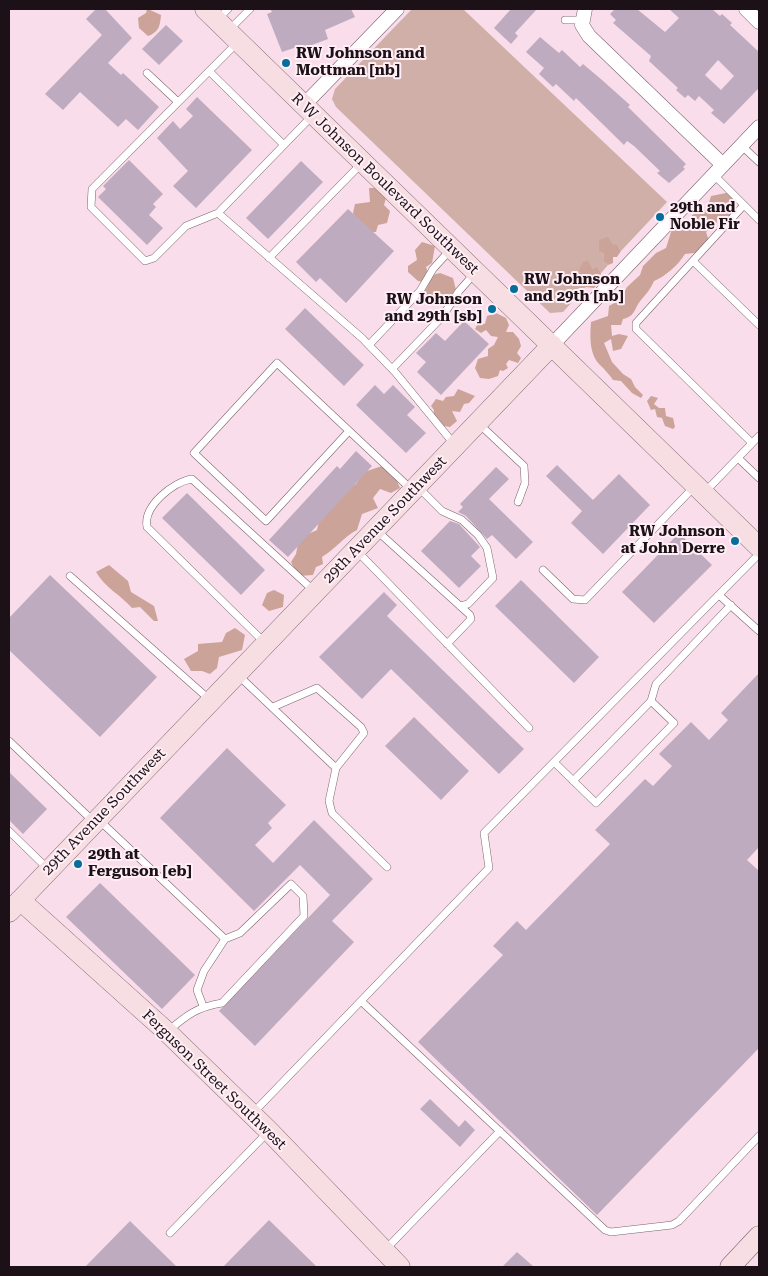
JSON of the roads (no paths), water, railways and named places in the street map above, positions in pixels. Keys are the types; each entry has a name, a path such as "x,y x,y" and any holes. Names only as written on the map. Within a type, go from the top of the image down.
{"street":[{"path":"309,110 397,9"},
{"path":"746,9 759,22"},
{"path":"583,14 589,36 719,170"},
{"name":"R W Johnson Boulevard Southwest","path":"223,22 362,162 759,547"},
{"name":"29th Avenue Southwest","path":"13,904 49,870 759,128"},
{"name":"Ferguson Street Southwest","path":"13,904 167,1032 269,1132 399,1267"},
{"path":"730,1267 759,1236"}],"lane":[{"path":"250,9 223,22 209,71 92,190 91,207 145,262 154,258 186,226 218,213 284,145 309,110"},
{"path":"565,20 583,14"},
{"path":"209,71 284,145"},
{"path":"147,73 178,102"},
{"path":"742,146 759,162"},
{"path":"269,258 362,162"},
{"path":"719,170 744,205 759,220"},
{"path":"744,205 636,323 636,329 752,443"},
{"path":"218,213 369,345 392,369 455,446"},
{"path":"369,345 420,291 433,269 452,248"},
{"path":"693,261 759,325"},
{"path":"392,369 442,317 459,290 476,272"},
{"path":"350,431 266,521 194,453 277,363 415,488 442,511 452,514 478,535 486,548 493,578 468,604 460,606"},
{"path":"478,422 524,466 525,483 518,502"},
{"path":"543,570 573,599 585,600 700,489 738,458 759,436"},
{"path":"738,458 759,478"},
{"path":"266,644 147,527 146,521 149,511 166,492 185,480 192,479 315,592"},
{"path":"376,529 470,615 471,619 447,644"},
{"path":"356,550 529,728"},
{"path":"252,1115 489,868 484,832 759,554"},
{"path":"70,576 211,701"},
{"path":"719,595 759,631"},
{"path":"573,780 651,701 656,684 731,606"},
{"path":"237,674 336,768"},
{"path":"273,707 312,688 317,688 361,727 364,733 336,768 329,801 332,813 387,867"},
{"path":"554,762 596,803 674,723 651,701"},
{"path":"9,741 224,940"},
{"path":"9,831 49,870"},
{"path":"167,1032 189,1013 203,1006 222,1003 304,916 303,896 291,884 240,933 224,940 204,971 197,990 203,1006"},
{"path":"361,1001 605,1230 611,1232 672,1225 679,1221 759,1136"},
{"path":"384,1251 500,1131"},
{"path":"170,1233 269,1132"}],"place":[{"name":"RW Johnson and Mottman [nb]","path":"286,63"},
{"name":"29th and Noble Fir","path":"660,217"},
{"name":"RW Johnson and 29th [nb]","path":"514,289"},
{"name":"RW Johnson and 29th [sb]","path":"492,309"},
{"name":"RW Johnson at John Derre","path":"735,541"},
{"name":"29th at Ferguson [eb]","path":"78,864"}]}
